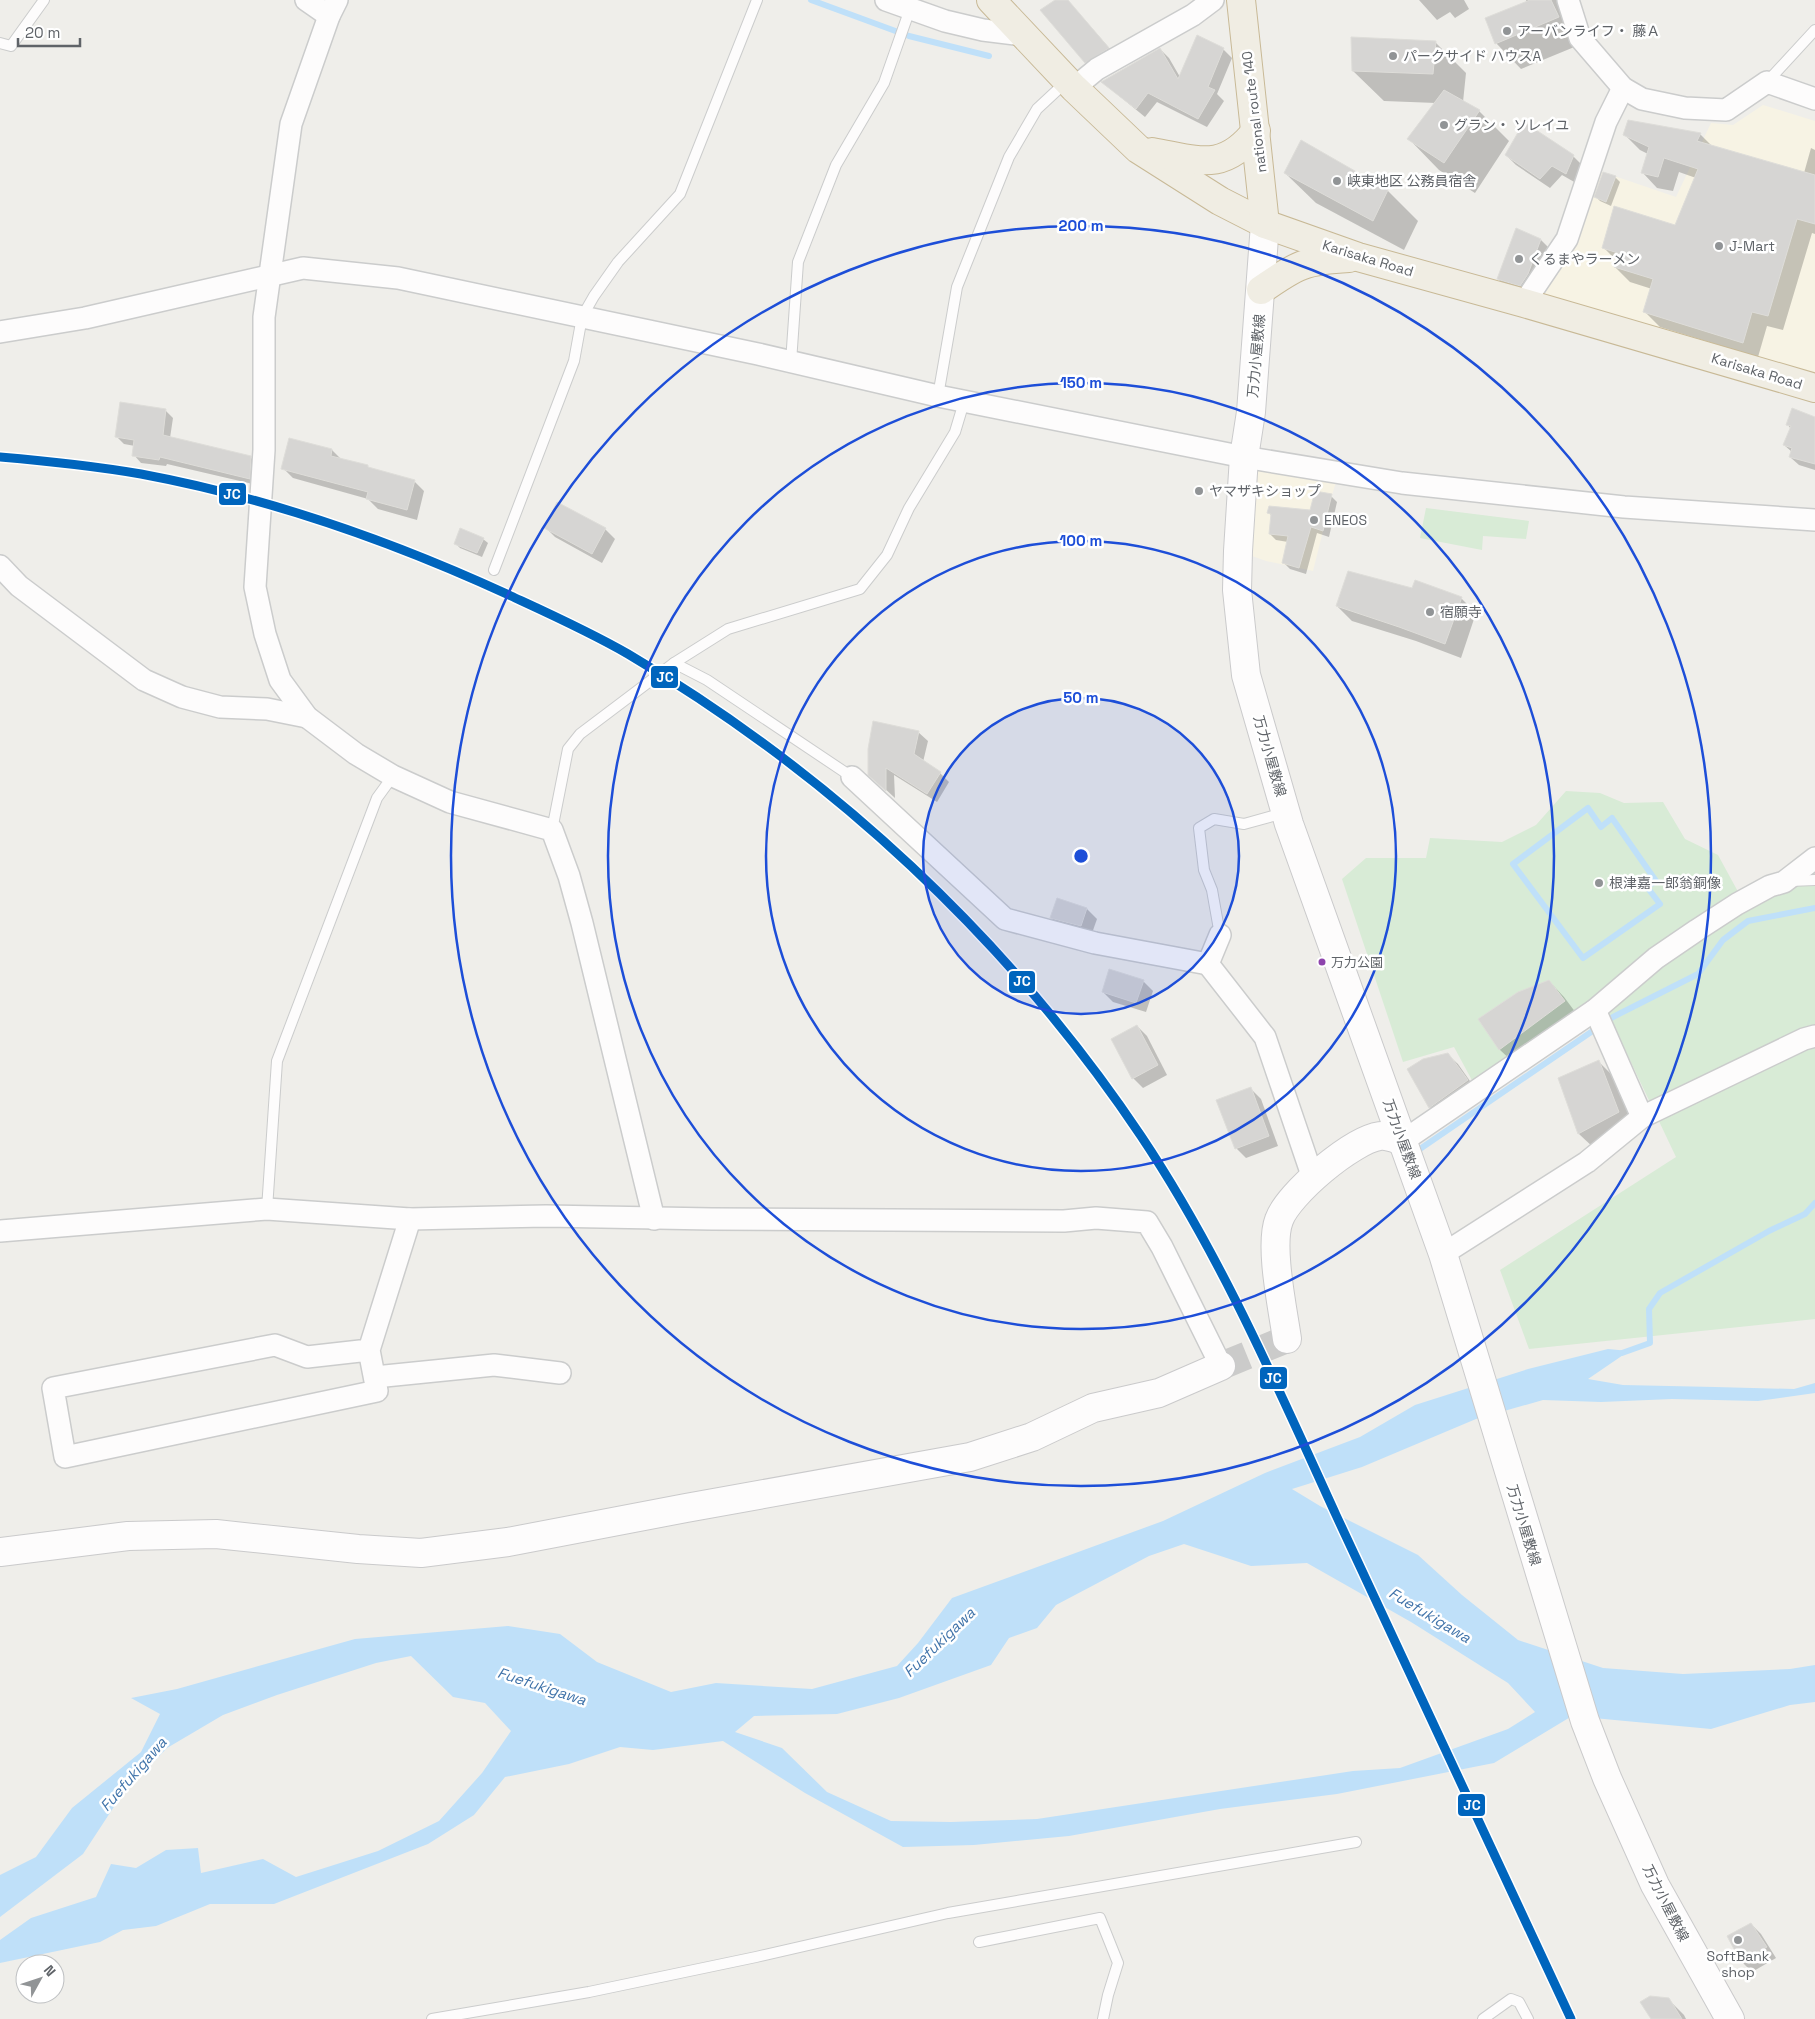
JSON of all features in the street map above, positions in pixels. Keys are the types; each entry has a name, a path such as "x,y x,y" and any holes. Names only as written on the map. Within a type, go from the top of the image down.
{"highway":[{"name":"Karisaka Road","path":"990,0 1022,35 1138,149 1220,201 1265,224 1358,257 1524,303 1815,388"},
{"name":"national route 140","path":"1241,0 1265,224"},
{"path":"1138,149 1200,160 1219,160 1235,153 1246,144 1256,131"},
{"path":"1261,290 1286,272 1302,264 1321,259 1358,257"}],"main road":[{"name":"万力小屋敷線","path":"1265,224 1251,412 1244,458 1237,590 1246,675 1286,812 1446,1263 1549,1608 1585,1721 1607,1778 1655,1885 1723,2017"},
{"path":"1287,1339 1275,1240 1279,1220 1292,1201 1313,1178 1345,1152 1381,1136 1403,1141"},
{"path":"0,1552 128,1536 216,1534 358,1549 421,1552 508,1542 686,1508 970,1458 1032,1437 1093,1408 1159,1393 1221,1366"}],"street":[{"path":"306,0 333,8 292,124 264,317 264,450 254,587 265,634 280,680 307,717 356,754 393,776 450,802 552,830 569,876 582,923 654,1219"},
{"path":"886,0 945,21 983,30 1022,35"},
{"path":"1071,84 1193,15 1214,0"},
{"path":"1568,0 1580,38 1623,88 1642,98 1685,108 1726,110 1767,82 1815,99"},
{"path":"1524,303 1567,240 1606,122 1623,88"},
{"path":"0,332 85,318 269,274 303,268 398,278 791,362 964,402 1244,458 1402,483 1624,507 1815,520"},
{"path":"0,566 19,586 144,680 182,697 220,707 267,709 307,717"},
{"path":"852,777 1005,918 1095,943 1208,964 1265,1037 1313,1178"},
{"path":"1403,1141 1599,1021 1656,958 1762,890 1784,882 1815,858"},
{"path":"1208,964 1220,936"},
{"path":"1599,1021 1642,1117"},
{"path":"1446,1263 1587,1162 1642,1117 1804,1039 1815,1036"},
{"path":"0,1231 267,1209 410,1219 546,1216 654,1219 1071,1221 1096,1218 1147,1222 1162,1247 1221,1366"},
{"path":"369,1350 307,1357 275,1345 53,1388 65,1457 377,1391 369,1350 410,1219"},
{"path":"374,1377 494,1365 560,1373"}],"lane":[{"path":"0,42 11,46 44,0"},
{"path":"494,570 574,361 582,317 618,262 680,194 757,0"},
{"path":"791,362 798,262 836,165 884,83 910,9"},
{"path":"1767,82 1815,30"},
{"path":"938,396 957,287 1009,157 1037,109 1071,84"},
{"path":"552,830 568,749 580,734 674,663 728,629 860,589 887,555 909,508 955,432 964,402"},
{"path":"674,663 707,680 852,777"},
{"path":"267,1209 277,1061 377,798 393,776"},
{"path":"1220,936 1212,890 1204,870 1199,828 1214,819 1244,824 1286,812"},
{"path":"1784,882 1815,880"},
{"path":"432,2019 589,1992 756,1957 948,1913 1356,1842"},
{"path":"979,1942 1100,1918 1118,1963 1103,2019"},
{"path":"1483,2019 1511,1999 1519,2002 1528,2019"}],"shaded area":[{"path":"1763,105 1815,121 1815,375 1533,294 1591,168 1676,197 1711,123 1733,125"},
{"path":"1244,457 1339,473 1313,571 1266,561 1238,551"}],"green space":[{"path":"1426,508 1529,521 1526,539 1483,536 1482,550 1420,538"},
{"name":"万力公園","path":"1566,791 1600,793 1624,803 1663,802 1685,839 1718,855 1748,910 1815,867 1815,1319 1529,1349 1500,1270 1676,1157 1607,1012 1592,998 1474,1084 1454,1047 1403,1062 1342,879 1366,858 1426,858 1430,838 1502,842 1536,825"}],"water":[{"name":"Fuefukigawa","path":"1608,1349 1629,1351 1588,1379 1623,1385 1794,1389 1815,1383 1815,1393 1758,1401 1672,1399 1601,1402 1543,1400 1476,1419 1362,1467 1292,1489 1320,1506 1418,1555 1462,1595 1518,1640 1603,1668 1683,1674 1790,1669 1815,1665 1815,1702 1790,1705 1711,1729 1572,1716 1494,1763 1337,1794 1220,1809 1069,1836 974,1845 903,1847 805,1793 723,1741 653,1750 620,1747 569,1764 505,1777 474,1815 428,1844 274,1904 210,1904 156,1926 123,1930 100,1942 43,1954 15,1954 15,1960 0,1963 0,1940 31,1918 96,1897 111,1864 136,1868 166,1850 198,1848 201,1873 263,1859 296,1877 378,1851 439,1821 482,1773 511,1731 485,1703 453,1697 411,1656 376,1663 277,1695 223,1715 167,1748 121,1796 83,1854 0,1917 0,1875 36,1857 72,1808 141,1752 160,1714 131,1698 177,1689 355,1639 508,1626 560,1634 597,1662 671,1692 716,1683 812,1689 897,1666 918,1643 952,1598 1163,1521 1265,1473 1360,1437 1415,1405 1528,1369","holes":["1184,1544 1251,1566 1307,1563 1411,1622 1508,1683 1535,1712 1508,1729 1400,1768 1353,1771 1037,1819 951,1822 891,1821 827,1792 782,1748 735,1732 754,1716 837,1714 899,1698 991,1665 1009,1638 1037,1628 1056,1605 1149,1556"]}],"building":[{"path":"1055,0 1068,0 1109,48 1085,63 1040,10"},
{"name":"アーバンライフ・ 藤Ａ","path":"1530,0 1551,0 1559,17 1495,44 1485,18"},
{"path":"1197,35 1224,48 1208,87 1215,90 1198,119 1148,93 1136,109 1101,82 1160,48 1178,79"},
{"name":"パークサイド ハウスA","path":"1351,37 1436,41 1433,74 1352,71"},
{"name":"グラン・ ソレイユ","path":"1444,90 1480,110 1444,163 1407,139"},
{"path":"1628,120 1701,133 1697,141 1815,175 1815,224 1797,219 1768,316 1752,312 1743,343 1643,312 1653,279 1614,267 1618,253 1602,248 1614,206 1675,225 1698,169 1664,158 1658,177 1641,173 1649,147 1623,135"},
{"path":"1524,122 1574,155 1566,174 1552,166 1540,179 1505,155"},
{"name":"峡東地区 公務員宿舎","path":"1301,140 1388,190 1373,221 1284,173"},
{"path":"1603,172 1616,176 1606,202 1594,197"},
{"name":"くるまやラーメン","path":"1516,228 1541,239 1528,274 1520,286 1497,279"},
{"path":"120,402 166,409 163,435 251,456 250,479 160,457 159,460 132,456 134,440 115,437"},
{"path":"1792,408 1815,417 1815,464 1789,457 1792,448 1783,445 1791,426 1786,425"},
{"path":"289,438 332,449 331,456 368,465 368,467 415,480 407,510 366,499 368,492 281,469"},
{"path":"1315,491 1332,494 1323,531 1311,527 1299,568 1282,563 1288,536 1269,534 1271,514 1267,513 1269,506 1310,510"},
{"path":"557,502 606,528 592,554 544,528"},
{"path":"460,528 484,538 477,553 454,544"},
{"path":"1348,571 1412,588 1415,580 1462,597 1445,644 1336,606"},
{"path":"873,721 919,731 914,754 941,772 927,794 886,768 886,791 868,775 868,749"},
{"path":"1057,898 1087,908 1081,926 1050,918"},
{"path":"1109,969 1144,980 1136,1003 1102,992"},
{"path":"1549,980 1565,1001 1499,1050 1478,1019 1518,992"},
{"path":"1137,1025 1158,1065 1132,1079 1111,1039"},
{"path":"1448,1053 1468,1080 1429,1108 1407,1069 1423,1059"},
{"path":"1599,1060 1619,1112 1578,1134 1558,1078"},
{"path":"1251,1087 1269,1136 1235,1149 1216,1100"},
{"path":"1751,1923 1767,1947 1741,1962 1727,1936"},
{"path":"1650,1996 1669,1998 1682,2019 1651,2019 1640,2002"}],"waterway":[{"path":"811,0 909,36 989,56"},
{"path":"1588,808 1601,827 1612,818 1656,881 1647,887 1660,904 1583,958 1513,864 1588,808"},
{"path":"1417,1151 1613,1017 1698,974 1723,940 1748,921 1815,908"},
{"path":"1622,1353 1650,1343 1649,1309 1660,1293 1769,1231 1805,1214 1815,1203"}],"tunnel":[{"path":"1221,1366 1287,1339"}],"transit line":[{"name":"JC","path":"0,457 141,474 236,495 330,523 421,557 511,596 599,638 703,701 775,752 845,807 911,866 974,929 1034,994 1089,1064 1141,1136 1170,1181 1246,1321 1571,2019"}],"place":[{"name":"アーバンライフ・ 藤Ａ","path":"1507,31"},
{"name":"パークサイド ハウスA","path":"1393,56"},
{"name":"グラン・ ソレイユ","path":"1444,125"},
{"name":"峡東地区 公務員宿舎","path":"1337,181"},
{"name":"J-Mart","path":"1719,246"},
{"name":"くるまやラーメン","path":"1519,259"},
{"name":"ヤマザキショップ","path":"1199,491"},
{"name":"ENEOS","path":"1314,520"},
{"name":"宿願寺","path":"1430,612"},
{"name":"根津嘉一郎翁銅像","path":"1599,883"},
{"name":"万力公園","path":"1322,962"},
{"name":"SoftBank shop","path":"1738,1940"}]}
